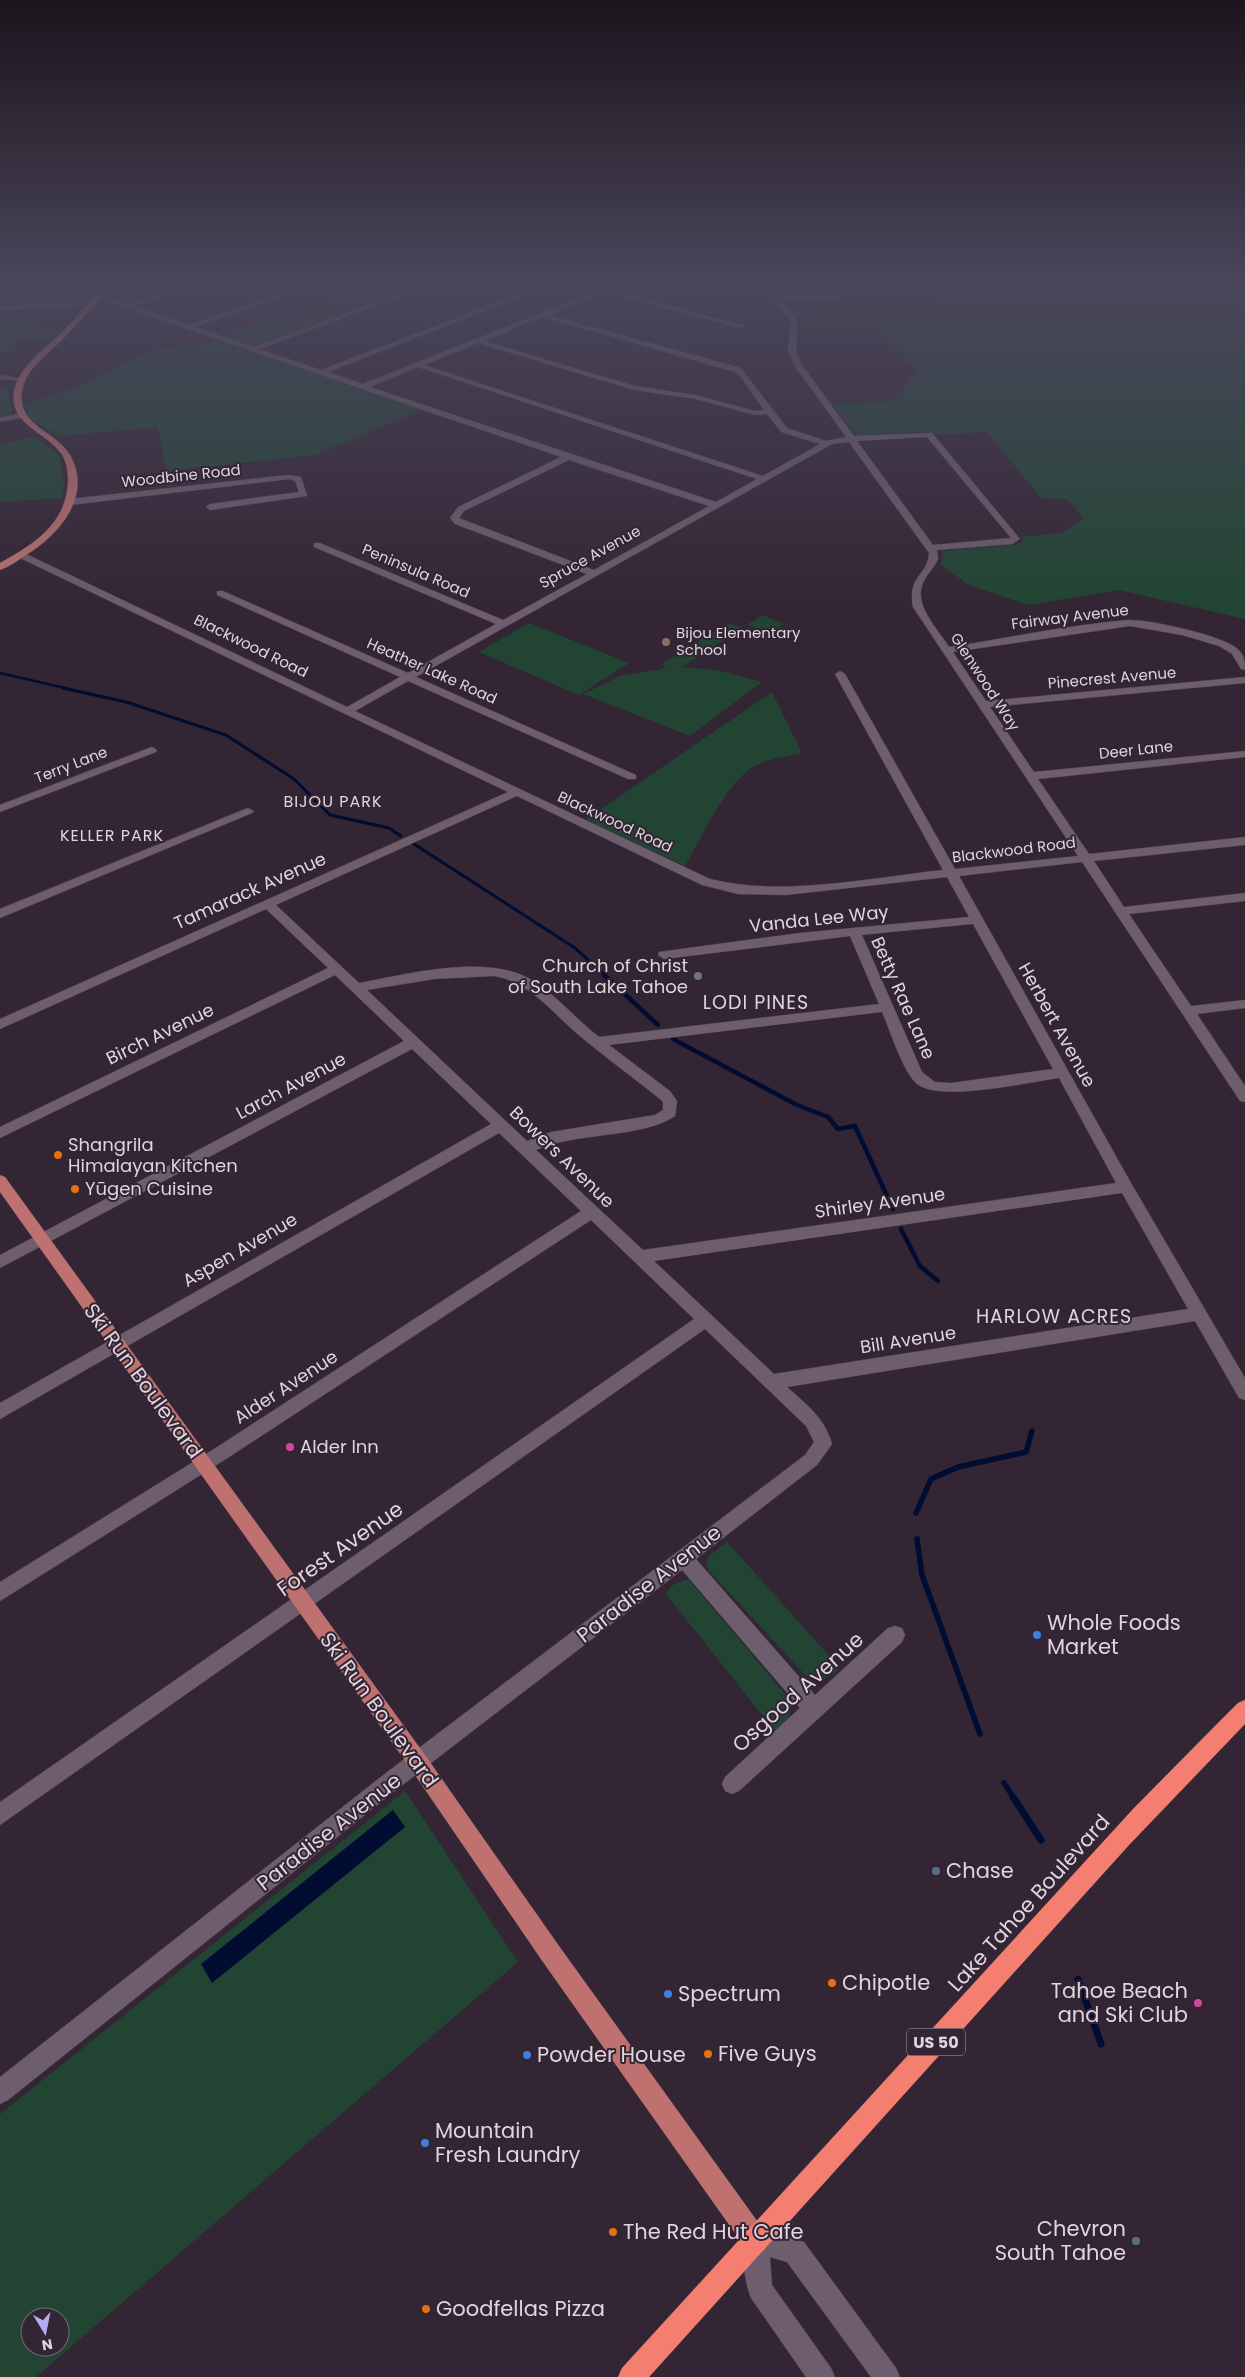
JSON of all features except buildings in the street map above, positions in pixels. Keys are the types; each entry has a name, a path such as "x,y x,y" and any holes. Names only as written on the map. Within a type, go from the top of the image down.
{"highway":[{"name":"Lake Tahoe Boulevard","path":"631,2377 992,1980 1016,1956 1095,1866 1205,1749 1245,1710"}],"main road":[{"path":"0,567 56,531 63,521 70,502 72,482 66,454 57,444 27,423 22,415 18,396 19,391"},
{"name":"Ski Run Boulevard","path":"0,1181 301,1602 418,1762 551,1954 756,2241"}],"street":[{"path":"379,391 568,457 716,505"},
{"path":"497,391 764,479"},
{"path":"654,391 696,397 755,413 769,412"},
{"path":"755,391 779,426 789,433 827,444"},
{"path":"817,391 922,539 931,548"},
{"path":"0,420 22,415"},
{"name":"Spruce Avenue","path":"347,710 408,678 827,444 851,439 926,434 931,436 1015,540 931,548"},
{"path":"568,457 461,509 454,516 458,522 594,574"},
{"name":"Woodbine Road","path":"70,502 296,478 304,492 302,496 210,507"},
{"name":"Peninsula Road","path":"317,545 504,624"},
{"name":"Glenwood Way","path":"931,548 935,558 916,584 915,599 918,607 1245,1098"},
{"name":"Blackwood Road","path":"21,555 347,710 515,793 706,882 738,890 786,891 1245,840"},
{"name":"Heather Lake Road","path":"220,592 632,777"},
{"name":"Fairway Avenue","path":"946,650 1130,623 1158,627 1221,644 1234,650 1245,666"},
{"name":"Herbert Avenue","path":"840,674 1126,1187 1245,1393"},
{"name":"Pinecrest Avenue","path":"982,705 1245,680"},
{"name":"Terry Lane","path":"0,809 152,750"},
{"name":"Deer Lane","path":"1030,776 1245,754"},
{"name":"Tamarack Avenue","path":"0,1024 515,793"},
{"path":"0,914 248,811"},
{"path":"1120,911 1245,897"},
{"name":"Bowers Avenue","path":"267,903 812,1421 820,1432 823,1444"},
{"name":"Vanda Lee Way","path":"664,955 800,938 855,934 978,920"},
{"name":"Betty Rae Lane","path":"855,934 916,1074 924,1083 951,1088 1063,1073"},
{"name":"Birch Avenue","path":"0,1133 337,970"},
{"path":"357,988 468,973 507,974 525,981 597,1042 666,1095 670,1101 670,1112 659,1120 551,1137 526,1148"},
{"path":"1187,1011 1245,1004"},
{"path":"597,1042 691,1028 808,1017 887,1007"},
{"name":"Larch Avenue","path":"0,1262 414,1042"},
{"name":"Aspen Avenue","path":"0,1412 501,1125"},
{"name":"Shirley Avenue","path":"639,1256 1126,1187"},
{"name":"Alder Avenue","path":"0,1592 592,1212"},
{"name":"Bill Avenue","path":"771,1382 1200,1314"},
{"name":"Forest Avenue","path":"0,1815 301,1602 706,1320"},
{"name":"Paradise Avenue","path":"0,2092 418,1762 811,1460 823,1444"},
{"path":"683,1558 814,1709"},
{"name":"Osgood Avenue","path":"732,1784 896,1635"},
{"path":"822,2377 760,2289 756,2241 795,2251 887,2377"}],"green space":[{"path":"0,391 8,391 13,414 0,419"},
{"path":"66,391 370,391 424,409 314,455 166,471 158,427 61,436 36,423 29,417 24,405"},
{"path":"901,391 1245,391 1245,619 1119,590 1028,605 969,585 940,564 943,557 942,551 1015,545 1023,541 1021,537 1062,533 1082,520 1081,515 1067,499 1041,498 987,432 936,435 929,432 920,432 857,436 833,404 891,402"},
{"path":"33,436 59,455 64,481 63,498 0,502 0,445"},
{"path":"762,615 784,624 769,633 747,625"},
{"path":"529,623 629,663 579,695 479,652"},
{"path":"729,623 742,628 682,667 717,670 762,682 690,736 583,694 620,676 666,668 661,664"},
{"path":"772,692 802,753 762,763 750,769 741,777 723,800 685,866 585,820"},
{"path":"727,1542 840,1668 824,1679 815,1679 805,1675 709,1571 706,1562 710,1555"},
{"path":"689,1580 791,1701 788,1719 778,1728 774,1730 666,1594 675,1584"},
{"path":"405,1791 518,1962 70,2348 70,2307 20,2307 20,2357 59,2357 36,2377 0,2377 0,2114"}],"water":[{"path":"393,1810 405,1827 212,1983 201,1964"}],"waterway":[{"path":"0,673 69,689"},
{"path":"63,688 126,702 226,735 294,779 330,815 389,828 401,836"},
{"path":"414,844 575,948 606,976"},
{"path":"604,975 658,1025"},
{"path":"673,1039 797,1105 828,1117 838,1129 855,1126 893,1209"},
{"path":"901,1229 920,1266 938,1281"},
{"path":"916,1513 931,1479 958,1467 1026,1452 1032,1431"},
{"path":"917,1539 922,1575 980,1734"},
{"path":"1004,1783 1014,1798"},
{"path":"1013,1797 1041,1840"},
{"path":"1078,1979 1101,2044"}],"place":[{"name":"Bijou Elementary School","path":"666,642"},
{"name":"Church of Christ of South Lake Tahoe","path":"698,976"},
{"name":"Shangrila Himalayan Kitchen","path":"58,1155"},
{"name":"Yūgen Cuisine","path":"75,1189"},
{"name":"Alder Inn","path":"290,1447"},
{"name":"Whole Foods Market","path":"1037,1635"},
{"name":"Chase","path":"936,1871"},
{"name":"Chipotle","path":"832,1983"},
{"name":"Spectrum","path":"668,1994"},
{"name":"Tahoe Beach and Ski Club","path":"1198,2003"},
{"name":"Five Guys","path":"708,2054"},
{"name":"Powder House","path":"527,2055"},
{"name":"Mountain Fresh Laundry","path":"425,2143"},
{"name":"The Red Hut Cafe","path":"613,2232"},
{"name":"Chevron South Tahoe","path":"1136,2241"},
{"name":"Goodfellas Pizza","path":"426,2309"}],"district":[{"name":"BIJOU PARK","path":"333,801"},
{"name":"KELLER PARK","path":"112,835"},
{"name":"LODI PINES","path":"756,1002"},
{"name":"HARLOW ACRES","path":"1054,1316"}]}
